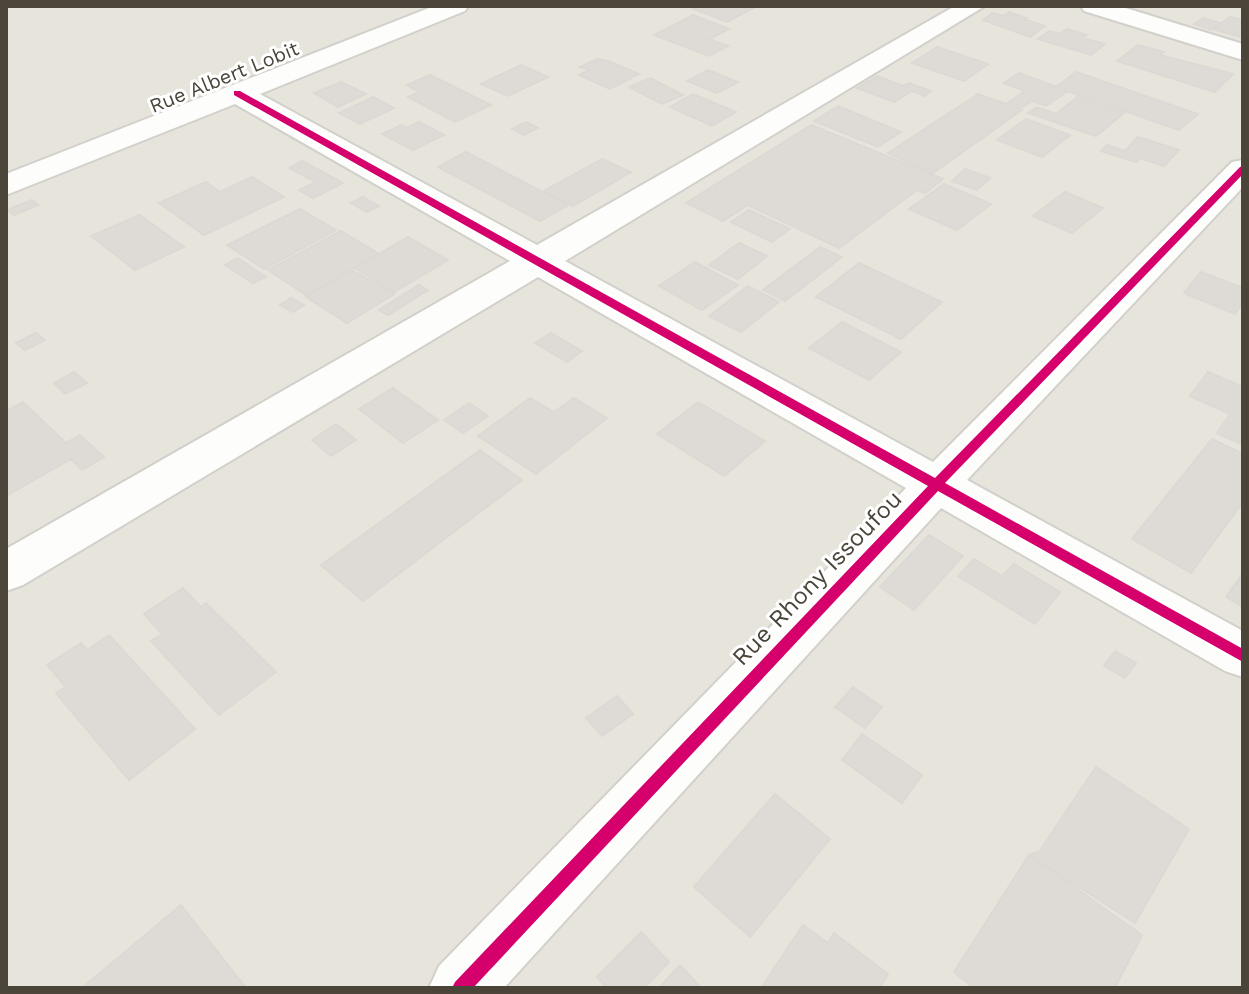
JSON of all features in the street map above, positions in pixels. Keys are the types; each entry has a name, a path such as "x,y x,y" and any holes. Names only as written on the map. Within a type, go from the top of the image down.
{"street":[{"name":"Rue Albert Lobit","path":"6,185 456,6"},
{"path":"6,572 973,6"},
{"path":"1093,6 1243,52"},
{"path":"237,93 1243,656"},
{"name":"Rue Rhony Issoufou","path":"461,988 935,486 1243,169"}],"shaded area":[{"path":"6,6 1243,6 1243,988 6,988"}],"building":[{"path":"699,6 757,6 727,22 693,9"},
{"path":"1009,12 1045,26 1030,37 983,20 992,13 1004,16"},
{"path":"693,15 729,29 709,39 728,46 709,56 654,35"},
{"path":"1230,17 1243,20 1243,38 1213,29"},
{"path":"1203,18 1220,23 1211,30 1194,24"},
{"path":"1067,29 1087,35 1083,38 1105,44 1091,55 1038,39 1049,31 1059,34"},
{"path":"1138,45 1164,52 1160,55 1233,74 1215,92 1117,61"},
{"path":"937,47 988,64 964,81 912,63"},
{"path":"597,59 639,74 610,89 579,75 589,70 580,67"},
{"path":"521,65 548,77 508,96 481,84"},
{"path":"708,70 738,82 717,93 687,81"},
{"path":"1076,72 1198,114 1179,130 1056,87"},
{"path":"1019,73 1068,91 1046,106 1032,101 1023,107 1014,107 1022,110 933,173 888,153 978,94 1006,104 1025,91 1004,83"},
{"path":"430,75 491,105 455,122 408,97 419,92 407,85"},
{"path":"877,76 903,86 909,83 931,91 925,96 912,91 894,102 857,88"},
{"path":"650,78 683,95 662,104 629,87"},
{"path":"341,82 366,94 338,107 314,93"},
{"path":"693,94 736,112 712,126 670,107"},
{"path":"373,97 394,108 360,124 339,113"},
{"path":"1077,97 1124,113 1096,136 1028,113 1037,107 1056,114"},
{"path":"838,106 901,132 878,147 814,121"},
{"path":"1026,119 1070,135 1042,157 997,140"},
{"path":"419,122 444,135 413,150 382,134 401,125 407,128"},
{"path":"526,122 538,128 524,135 512,129"},
{"path":"811,125 943,179 925,193 917,190 839,248 748,205 723,221 686,203"},
{"path":"1138,137 1179,150 1164,166 1140,158 1136,162 1101,151 1107,145 1125,151"},
{"path":"466,152 568,205 540,221 438,167"},
{"path":"602,159 631,172 573,206 544,191"},
{"path":"302,161 343,183 313,198 299,190 316,182 289,168"},
{"path":"965,169 990,178 977,190 952,181"},
{"path":"252,177 284,197 204,235 159,203 206,182 220,192"},
{"path":"944,184 991,204 957,230 909,209"},
{"path":"1065,192 1103,208 1072,233 1033,216"},
{"path":"363,197 379,206 367,212 351,203"},
{"path":"32,200 38,205 14,215 7,210"},
{"path":"300,209 336,230 264,269 227,245"},
{"path":"749,210 790,229 772,242 731,222"},
{"path":"140,215 184,247 135,270 91,236"},
{"path":"341,231 379,254 306,295 268,270"},
{"path":"408,237 448,260 394,292 355,268"},
{"path":"739,243 767,256 738,279 709,265"},
{"path":"820,247 842,257 785,301 763,290"},
{"path":"238,258 266,277 253,283 225,265"},
{"path":"695,262 738,285 702,310 659,286"},
{"path":"859,263 942,302 901,339 816,297"},
{"path":"352,270 394,294 347,323 306,297"},
{"path":"1201,272 1243,288 1243,303 1235,314 1184,293"},
{"path":"419,285 428,290 388,315 379,310"},
{"path":"748,286 779,302 741,332 709,316"},
{"path":"291,298 304,305 293,312 280,305"},
{"path":"842,322 901,352 869,380 809,348"},
{"path":"36,333 45,340 25,350 16,343"},
{"path":"551,333 582,351 567,362 535,343"},
{"path":"74,372 87,383 65,394 54,383"},
{"path":"1208,372 1243,387 1243,445 1217,433 1230,414 1190,396"},
{"path":"393,388 438,420 403,443 359,409"},
{"path":"530,398 554,412 574,398 607,418 536,474 478,436"},
{"path":"23,402 66,443 80,435 104,457 82,470 71,459 6,496 6,411"},
{"path":"698,402 765,441 724,476 657,434"},
{"path":"469,403 488,416 463,433 444,420"},
{"path":"336,424 356,440 331,456 312,440"},
{"path":"1212,439 1243,454 1243,502 1191,573 1132,539"},
{"path":"480,450 522,480 363,601 321,565"},
{"path":"929,535 963,556 914,610 880,587"},
{"path":"974,559 1002,576 1014,564 1060,592 1035,624 958,576"},
{"path":"1243,573 1243,607 1226,597"},
{"path":"183,588 201,607 206,603 276,672 219,715 151,641 162,634 144,614"},
{"path":"109,635 195,729 129,780 56,693 66,687 47,665 81,643 87,650"},
{"path":"1115,651 1136,663 1125,678 1104,666"},
{"path":"853,687 882,707 865,728 835,707"},
{"path":"617,696 633,714 602,736 586,718"},
{"path":"862,734 922,775 902,803 842,760"},
{"path":"1096,767 1189,829 1135,923 1029,855 1039,852"},
{"path":"775,794 830,839 750,937 694,887"},
{"path":"1029,855 1142,935 1115,988 974,988 954,972"},
{"path":"181,905 246,988 82,988"},
{"path":"803,925 828,943 834,933 888,974 880,988 761,988"},
{"path":"641,932 669,962 644,988 607,988 597,977"},
{"path":"680,965 701,988 659,988"}],"cycle path":[{"path":"237,93 1243,656"},
{"path":"461,988 935,486 1243,169"}]}
